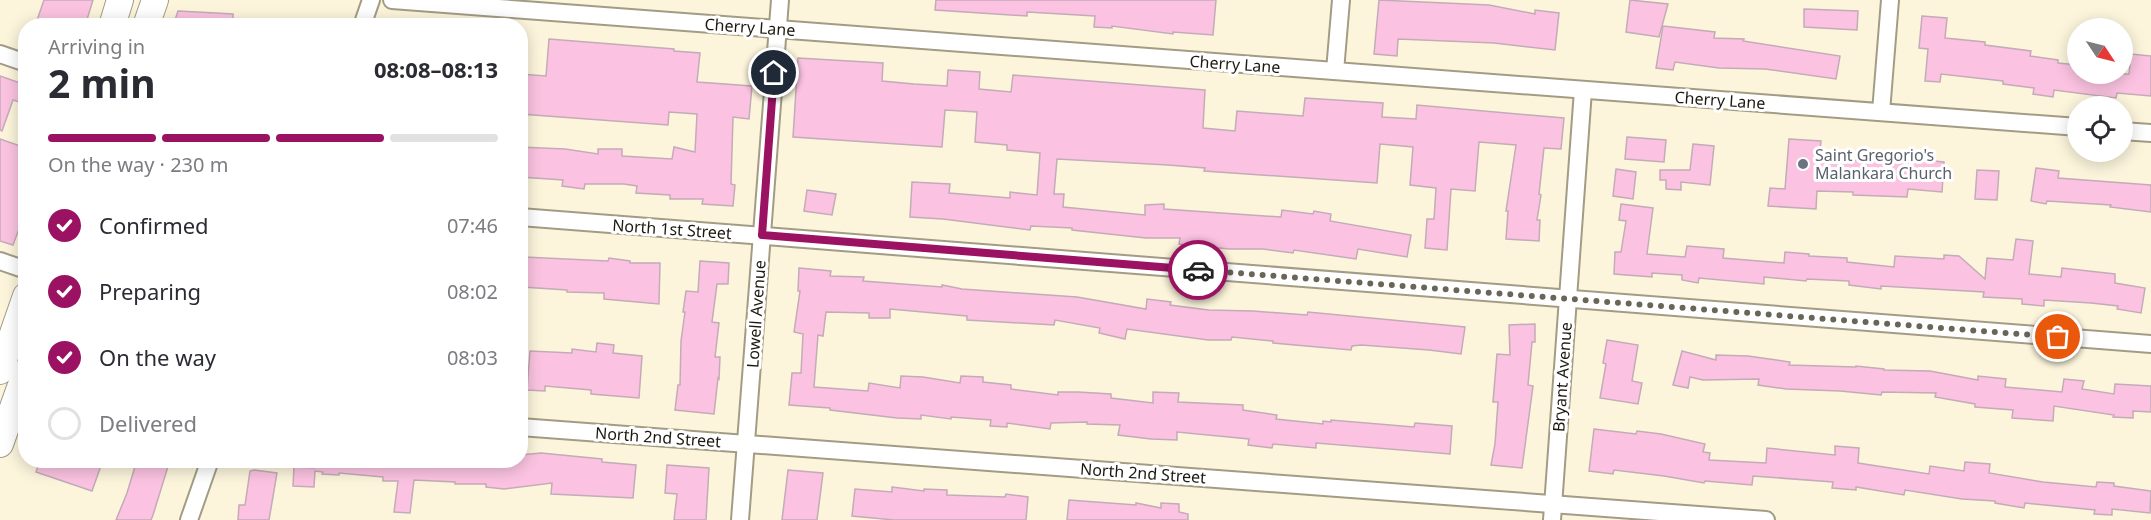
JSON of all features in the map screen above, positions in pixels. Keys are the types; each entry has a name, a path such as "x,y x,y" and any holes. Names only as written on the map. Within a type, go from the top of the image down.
{"main road":[{"path":"114,18 120,0"},
{"path":"149,18 155,0"},
{"path":"0,371 18,338"},
{"path":"0,444 18,393"}],"street":[{"path":"365,18 371,0"},
{"name":"Cherry Lane","path":"392,0 2067,126"},
{"name":"Lowell Avenue","path":"740,520 780,0"},
{"path":"1335,71 1341,0"},
{"path":"1881,112 1890,0"},
{"path":"0,54 18,60"},
{"name":"Bryant Avenue","path":"1552,512 1583,90"},
{"path":"2133,132 2151,133"},
{"name":"North 1st Street","path":"528,218 2151,344"},
{"path":"0,261 18,267"},
{"name":"North 2nd Street","path":"528,428 1552,512 1766,520"},
{"path":"189,520 207,468"}],"building":[{"path":"44,0 93,0 87,18 38,18"},
{"path":"936,0 1216,0 1213,35 1173,32 1173,34 1112,26 1112,28 1094,27 1095,16 1027,12 1027,16 935,10"},
{"path":"1379,0 1489,5 1535,14 1535,10 1559,13 1555,50 1494,43 1398,39 1397,56 1374,54"},
{"path":"1630,0 1668,4 1659,37 1626,32"},
{"path":"1804,9 1858,11 1857,30 1804,27"},
{"path":"178,11 233,14 233,18 176,18"},
{"path":"1922,16 1947,18 1945,38 1985,42 1985,45 2031,51 2030,56 2058,60 2058,63 2067,64 2067,84 2133,84 2133,54 2151,56 2151,96 2117,93 2116,96 2100,96 2054,90 2053,97 2033,94 2034,88 2003,84 2003,81 1941,74 1940,82 1925,81 1928,49 1919,48"},
{"path":"1663,26 1715,32 1714,38 1744,39 1743,41 1840,56 1836,79 1765,69 1719,68 1675,62 1673,70 1656,68"},
{"path":"549,39 700,53 697,82 752,86 749,119 733,117 731,184 735,185 733,206 702,204 703,199 670,199 670,195 636,193 637,186 624,184 585,184 584,189 562,186 563,180 528,178 528,147 565,149 598,154 598,149 622,149 622,156 672,159 674,147 695,152 697,114 669,112 668,125 528,115 528,75 546,76"},
{"path":"798,58 883,63 882,81 914,84 947,86 948,70 980,72 979,89 1011,92 1013,75 1205,90 1203,128 1235,131 1237,111 1303,116 1305,98 1383,103 1382,117 1416,119 1417,105 1564,118 1561,149 1544,148 1537,220 1540,220 1539,241 1506,239 1508,211 1506,211 1516,145 1479,142 1475,191 1451,189 1447,250 1425,248 1427,219 1434,219 1436,188 1410,185 1413,147 1380,144 1377,183 1204,171 1205,168 1168,165 1057,159 1054,194 1064,194 1063,207 1145,215 1145,205 1164,204 1164,209 1281,217 1282,210 1313,214 1314,211 1331,214 1330,221 1411,235 1407,257 1358,249 1356,259 1294,250 1293,253 1263,249 1229,249 1179,244 1180,238 1146,238 1072,230 1072,228 1031,226 1030,230 910,217 912,182 950,184 949,193 1010,198 1010,192 1037,195 1040,153 1007,150 1007,145 975,142 977,112 945,110 942,147 793,137"},
{"path":"0,76 18,82 18,102 13,100 2,131 0,130"},
{"path":"1627,137 1666,140 1664,162 1625,159"},
{"path":"0,139 18,145 18,232 13,245 0,241"},
{"path":"1789,139 1821,141 1819,160 1890,161 1891,157 1944,162 1942,192 1908,189 1907,197 1817,191 1816,209 1768,206 1770,188 1785,189"},
{"path":"1693,144 1714,146 1710,185 1681,182 1681,190 1666,189 1666,180 1660,180 1660,170 1690,170"},
{"path":"2036,168 2059,171 2058,178 2151,185 2151,212 2110,207 2111,205 2047,201 2046,204 2031,201"},
{"path":"1616,169 1636,172 1633,199 1613,196"},
{"path":"1977,170 1999,171 1997,200 1975,199"},
{"path":"807,190 836,194 832,215 804,211"},
{"path":"1621,204 1653,208 1647,254 1685,257 1687,246 1724,249 1723,258 1784,263 1785,252 1847,258 1847,262 1894,267 1895,256 1944,259 1944,255 1959,256 1985,279 1987,258 2013,260 2016,239 2033,241 2029,274 2061,277 2062,268 2115,274 2115,283 2145,288 2141,313 2117,309 2118,306 2091,303 2044,300 2044,306 2022,304 2022,299 1983,297 1984,292 1881,286 1881,289 1849,285 1849,281 1807,279 1806,281 1764,277 1764,284 1699,278 1698,283 1682,280 1682,275 1652,273 1652,277 1614,274 1615,252 1621,252 1626,221 1619,220"},
{"path":"528,257 608,261 609,258 630,261 630,263 660,263 659,304 604,299 604,293 567,292 567,290 528,287"},
{"path":"700,261 729,263 728,284 717,284 712,322 719,323 715,357 720,357 714,414 675,410 678,385 680,385 681,341 686,291 698,292"},
{"path":"799,268 831,271 830,276 864,277 863,281 942,287 942,285 962,289 1077,297 1146,309 1147,299 1171,302 1170,305 1209,310 1307,315 1308,312 1465,327 1461,354 1361,345 1352,346 1351,350 1232,337 1231,340 1208,340 1127,329 1125,339 1099,333 1100,328 1055,320 1054,325 967,320 967,316 890,309 890,318 869,318 869,313 826,312 823,336 818,335 814,387 868,391 869,383 900,388 901,376 960,383 961,376 983,377 983,382 1011,385 1011,389 1058,395 1058,392 1111,394 1111,398 1153,403 1153,392 1179,393 1178,402 1243,405 1243,410 1277,415 1276,419 1323,424 1323,421 1331,422 1331,420 1414,427 1415,423 1452,426 1450,454 1316,443 1316,448 1273,444 1272,448 1248,445 1249,439 1177,432 1177,440 1118,435 1120,425 1087,424 1087,422 1051,423 1050,429 1007,423 1007,427 990,426 991,420 951,417 951,419 921,415 921,419 897,418 830,410 830,408 789,405 792,373 801,373 803,334 794,332 800,291 798,291"},
{"path":"1535,324 1535,342 1532,342 1528,385 1533,386 1522,468 1491,465 1498,402 1493,402 1497,354 1510,355 1509,325"},
{"path":"1607,340 1638,345 1632,381 1642,383 1638,404 1600,398 1606,364 1603,363"},
{"path":"597,343 614,345 613,353 642,356 639,398 591,394 591,390 545,386 545,391 528,390 530,351 572,353 572,349 596,352"},
{"path":"1682,351 1716,360 1716,355 1748,356 1790,362 1789,365 1856,366 1884,370 1930,371 1978,380 1978,376 2006,379 2005,387 2062,392 2064,379 2084,381 2082,389 2114,394 2115,384 2151,386 2151,412 2133,411 2133,418 2113,417 2114,415 2054,406 2053,421 2012,418 2013,410 1975,407 1975,404 1935,397 1936,393 1882,392 1881,395 1786,389 1758,385 1759,379 1703,380 1690,377 1688,388 1673,385"},
{"path":"1594,429 1636,434 1637,431 1661,434 1705,444 1703,452 1710,453 1709,460 1766,463 1767,448 1835,455 1835,446 1859,448 1858,463 1929,474 1930,466 1964,471 1965,462 1990,464 1989,473 2043,482 2096,487 2097,482 2114,483 2114,486 2151,491 2150,513 2112,509 2112,515 2094,514 2095,510 2025,503 2024,508 1995,503 1995,501 1962,499 1905,490 1904,495 1856,487 1856,490 1832,488 1833,482 1753,476 1752,485 1705,481 1704,483 1614,470 1613,474 1589,471"},
{"path":"541,453 602,459 602,462 636,465 633,498 551,494 552,483 504,489 486,487 486,484 414,480 410,513 394,512 398,481 383,481 383,477 339,473 339,475 322,474 323,472 315,471 314,487 293,486 294,468 528,468 528,454"},
{"path":"667,465 709,468 706,520 674,520 677,494 665,493"},
{"path":"37,468 100,468 92,491 36,472"},
{"path":"135,468 168,468 151,520 116,520"},
{"path":"788,470 823,473 817,520 782,520"},
{"path":"250,471 277,473 269,520 238,520 239,505 245,505"},
{"path":"892,487 924,491 924,489 947,490 947,495 1005,497 1006,494 1028,497 1026,520 894,520 852,516 855,489 892,492"},
{"path":"1069,500 1136,505 1136,503 1161,508 1161,503 1179,504 1179,512 1188,514 1188,520 1067,520"}],"way so far":[{"path":"1198,270 2058,337"}],"place":[{"name":"Saint Gregorio's Malankara Church","path":"1803,164"}],"route":[{"path":"774,73 762,235 1198,270"}]}
